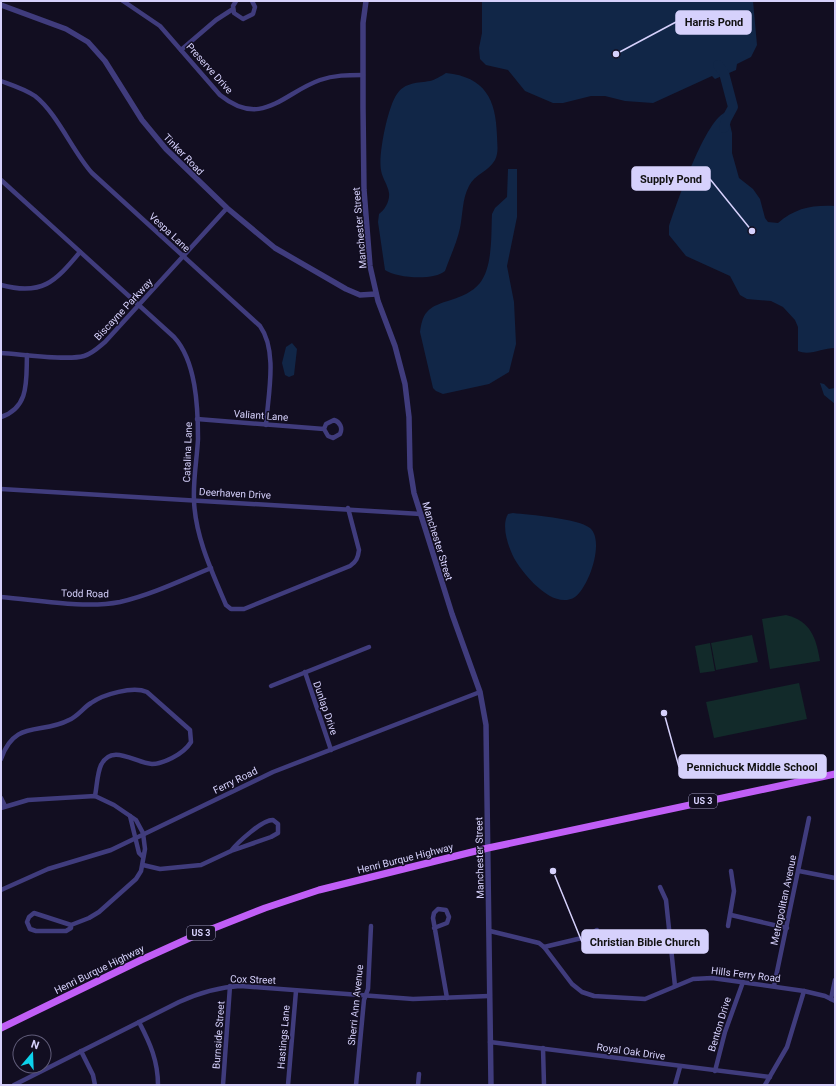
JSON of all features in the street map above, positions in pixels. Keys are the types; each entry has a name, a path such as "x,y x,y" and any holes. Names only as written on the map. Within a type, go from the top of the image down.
{"main road":[{"name":"Henri Burque Highway","path":"1,1028 141,960 253,913 301,896 362,878 488,848 835,774"}],"street":[{"name":"Preserve Drive","path":"123,1 160,26 220,95 236,106 248,109 272,106 307,86 327,78 363,75"},
{"path":"181,50 216,20 233,9 236,1"},
{"path":"233,9 236,16 247,19 255,11 252,1"},
{"name":"Manchester Street","path":"366,1 363,75 366,228 368,253 376,294 395,346 405,384 409,417 411,477 452,614 480,692 484,710 487,741 491,1085"},
{"name":"Tinker Road","path":"1,5 66,29 88,42 105,61 131,104 153,135 227,208 275,248 346,289 360,295 376,294"},
{"name":"Vespa Lane","path":"1,81 35,97 48,111 84,164 92,173 256,322 267,337 270,356 266,425"},
{"name":"Catalina Lane","path":"1,180 183,346 192,370 197,419 198,439 194,500 198,534 226,604 231,609 238,610 250,607 350,566 358,557 359,550 348,508"},
{"name":"Biscayne Parkway","path":"1,353 72,357 85,356 105,342 227,208"},
{"path":"1,285 20,288 45,285 56,279 80,252"},
{"path":"1,417 14,412 25,392 27,355"},
{"name":"Valiant Lane","path":"197,419 324,429"},
{"name":"Deerhaven Drive","path":"1,489 348,508 421,514"},
{"name":"Todd Road","path":"1,597 81,603 113,603 132,599 212,568"},
{"name":"Dunlap Drive","path":"271,686 369,647"},
{"name":"Dunlap Drive","path":"305,672 330,750"},
{"path":"1,759 9,743 17,734 24,730 69,720 90,703 101,698 131,689 147,692 190,730 191,742 183,752 159,763 147,763 128,756 112,755 105,760 101,766 95,796"},
{"name":"Ferry Road","path":"1,890 48,869 105,852 273,772 480,692"},
{"path":"1,798 3,807 21,801 38,798 95,796 114,805 136,820 143,833 145,849 143,865 136,879 100,912 71,925 71,928 66,931 36,931 30,929 27,922 31,914 37,913 71,925"},
{"path":"130,816 139,853 143,857"},
{"name":"Metropolitan Avenue","path":"774,986 809,818"},
{"path":"143,865 160,869 201,865 231,851 276,834 279,829 278,824 272,820 266,822 236,844 231,851"},
{"path":"728,926 734,891 731,871"},
{"path":"799,871 835,878"},
{"path":"660,887 666,900 675,986"},
{"path":"434,928 447,923 449,917 446,910 440,909 434,913 432,918 447,998"},
{"path":"731,915 787,928"},
{"name":"Sherri Ann Avenue","path":"356,1085 366,995 371,926"},
{"path":"544,947 586,937 597,930"},
{"name":"Hills Ferry Road","path":"490,931 528,939 544,947 572,984 588,994 644,999 699,978 774,986 804,991 833,1000"},
{"path":"833,1000 835,980"},
{"name":"Benton Drive","path":"715,1071 725,1032 743,982"},
{"name":"Cox Street","path":"14,1085 196,994 230,986 413,999 489,996"},
{"name":"Burnside Street","path":"223,1085 230,986"},
{"name":"Hastings Lane","path":"288,1085 296,991"},
{"path":"765,1085 787,1047 804,991"},
{"path":"139,1022 154,1054 158,1072 158,1085"},
{"name":"Royal Oak Drive","path":"490,1042 680,1067 770,1077"},
{"path":"543,1048 544,1085"},
{"path":"81,1052 93,1075 95,1085"},
{"path":"676,1085 680,1067"},
{"path":"418,1085 419,1074"},
{"path":"27,1085 28,1078"}],"green space":[{"path":"786,615 801,621 807,626 817,645 820,661 770,669 762,619"},
{"path":"752,635 758,662 716,670 711,643"},
{"path":"710,643 715,671 700,673 695,646"},
{"path":"799,683 807,719 714,738 706,702"}],"water":[{"path":"482,1 753,1 757,45 751,57 737,64 736,70 715,79 712,76 653,103 625,101 605,96 591,96 563,103 553,103 525,91 508,70 486,65 480,59 479,48 482,33"},
{"path":"446,73 459,75 470,79 486,92 494,111 497,154 492,164 471,182 467,191 459,233 445,271 433,276 424,277 397,275 385,270 378,222 379,214 387,205 389,199 388,190 380,163 387,119 394,100 400,90 408,85 438,78"},
{"path":"727,112 732,133 732,153 739,178 753,189 760,199 765,218 768,222 778,223 791,214 804,208 835,206 835,348 807,353 798,351 798,327 795,320 783,307 771,301 747,299 740,295 730,276 686,256 669,235 669,226 678,200 701,145 719,117"},
{"path":"508,169 517,169 517,217 507,266 514,302 516,344 509,372 489,384 443,394 433,388 420,332 422,322 425,314 432,308 467,294 480,283 484,276 489,259 492,214 495,208 507,197"},
{"path":"292,343 297,349 294,375 289,377 285,375 282,363 286,347"},
{"path":"820,383 824,384 829,389 835,388 835,404 824,395"},
{"path":"513,513 564,519 590,528 594,534 596,553 590,574 580,592 575,597 566,600 557,599 548,595 531,581 518,565 510,548 505,530 508,514"}],"waterway":[{"path":"718,65 724,73 733,107 726,120 724,128"}],"place":[{"name":"Harris Pond","path":"616,54"},
{"name":"Supply Pond","path":"752,231"},
{"name":"Pennichuck Middle School","path":"664,713"},
{"name":"Christian Bible Church","path":"553,871"}]}
